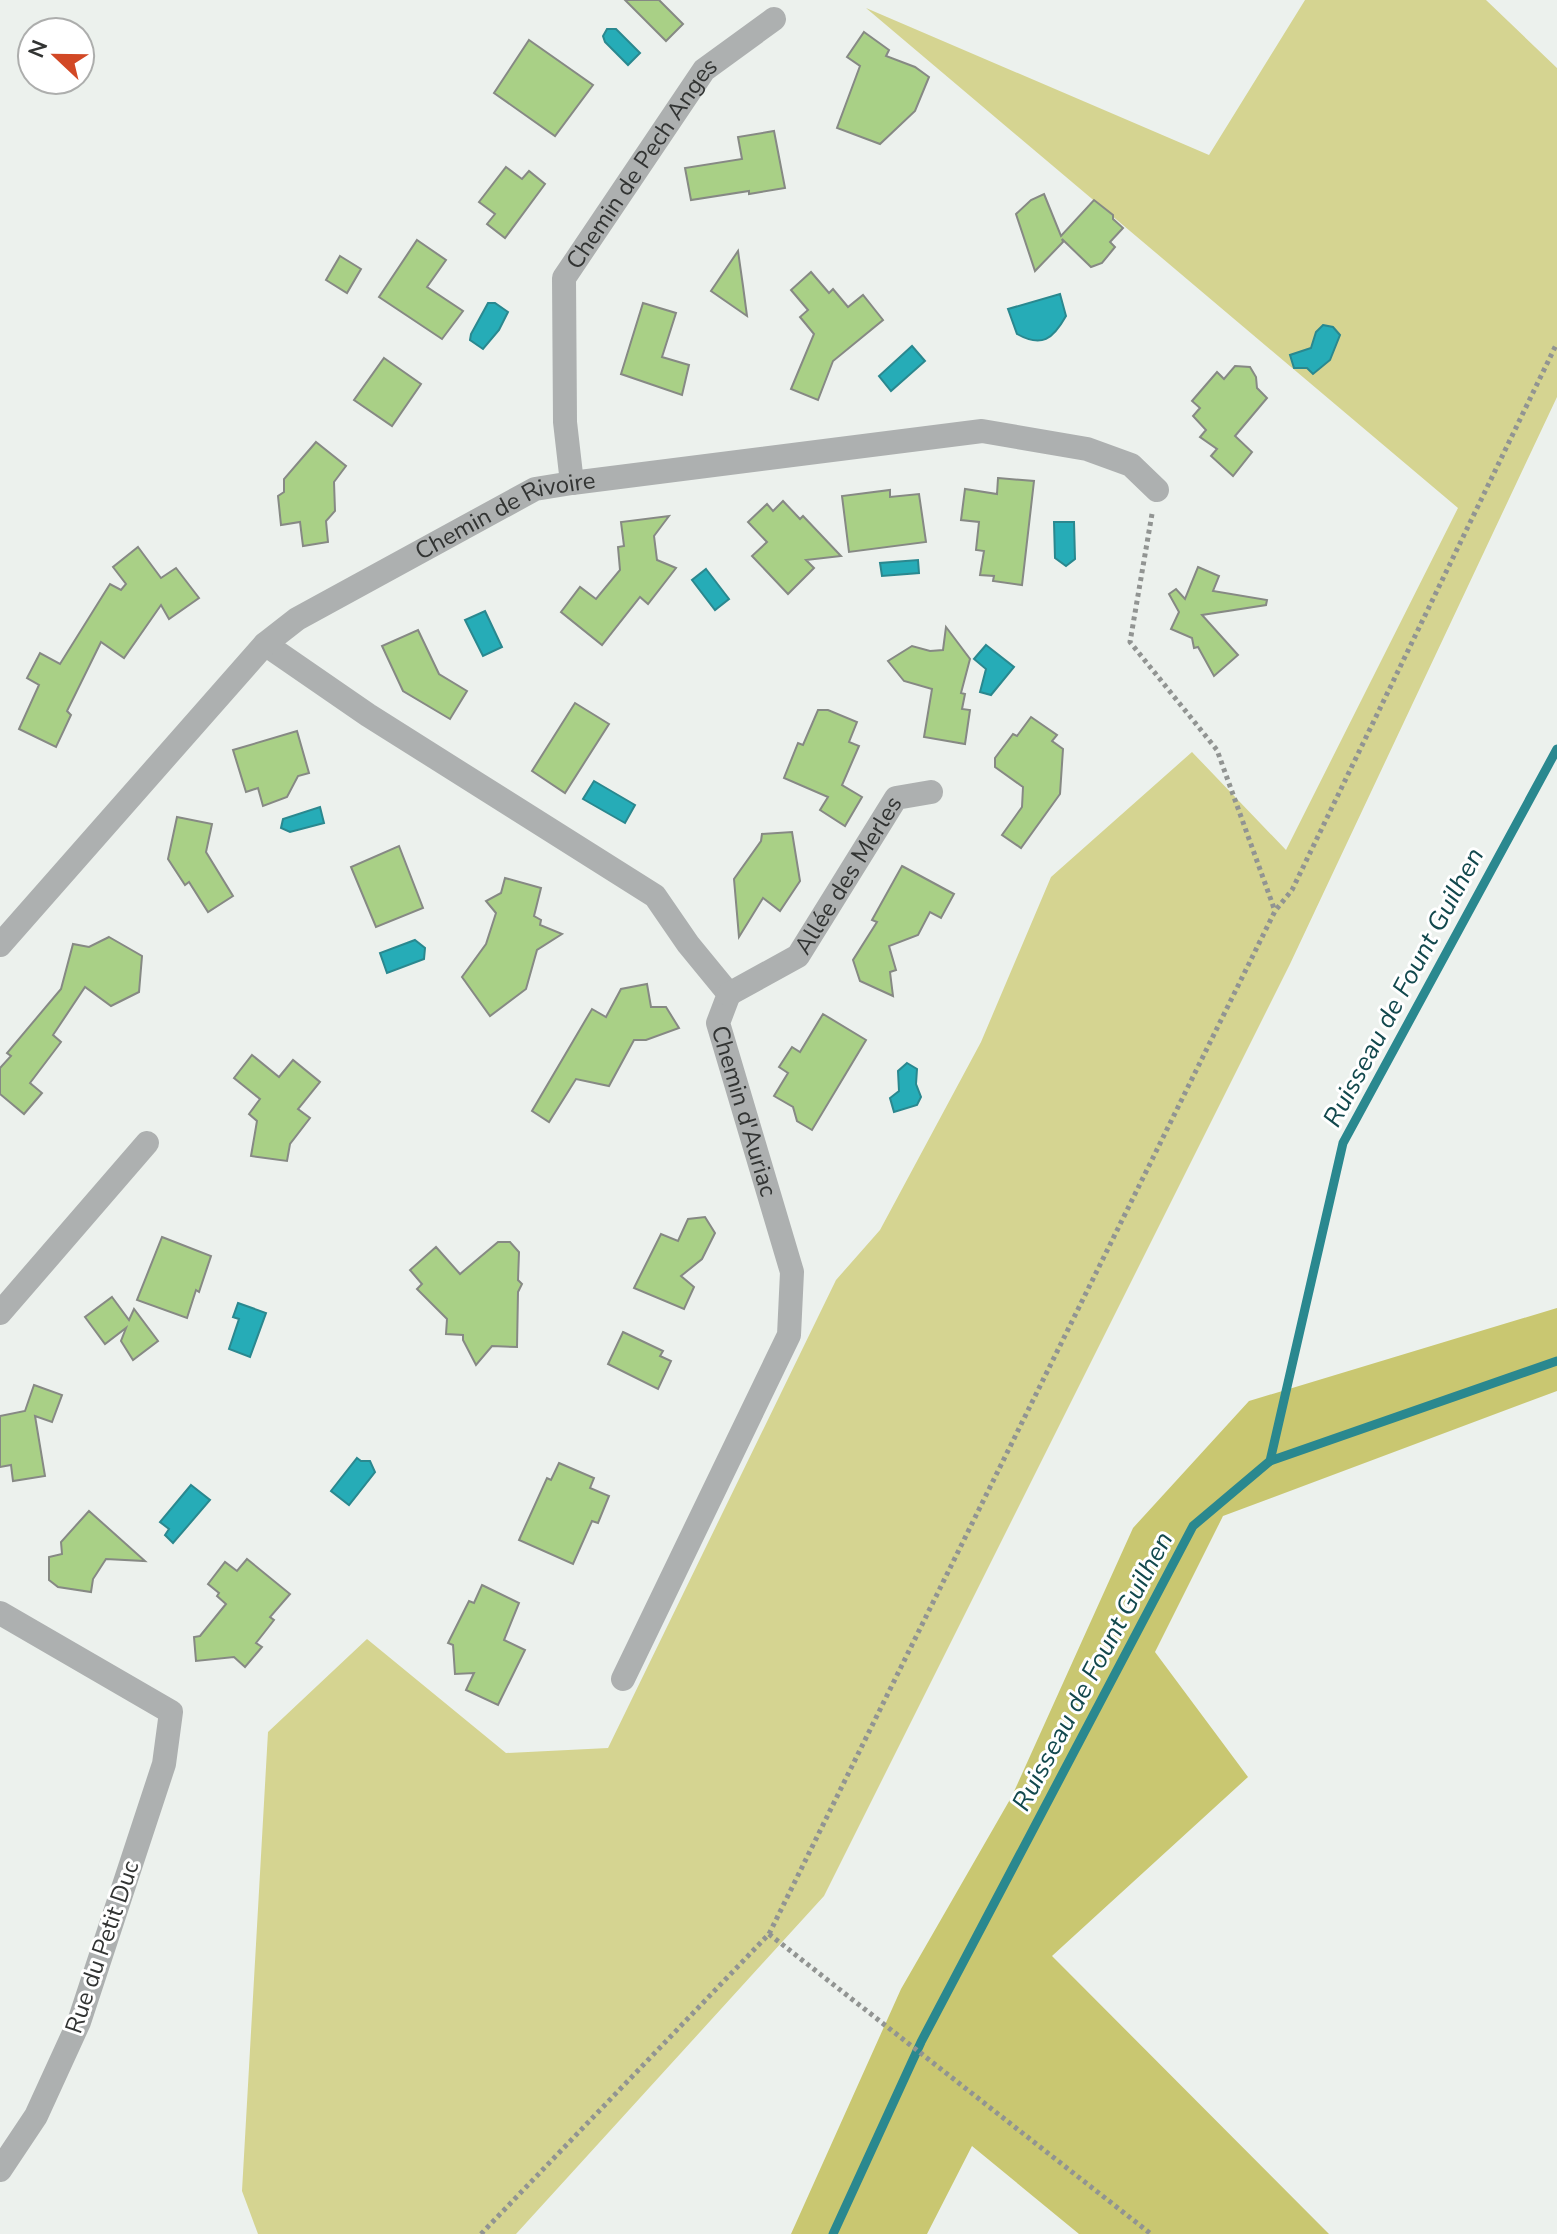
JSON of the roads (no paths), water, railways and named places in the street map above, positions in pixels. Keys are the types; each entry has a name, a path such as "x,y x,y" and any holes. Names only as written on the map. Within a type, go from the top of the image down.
{"street":[{"name":"Chemin de Pech Anges","path":"572,483 565,422 564,278 704,70 774,19"},
{"name":"Chemin de Rivoire","path":"0,945 265,644 297,619 535,489 982,431 1087,449 1131,465 1157,490"},
{"name":"Chemin d'Auriac","path":"265,644 368,715 655,896 688,944 729,994 718,1023 792,1272 789,1335 623,1679"},
{"name":"Allée des Merles","path":"729,994 798,956 896,798 931,792"},
{"path":"0,1313 147,1143"},
{"name":"Rue du Petit Duc","path":"0,1613 171,1712 164,1764 79,2022 36,2116 0,2170"}],"water":[{"path":"607,29 616,29 640,53 628,65 605,42 603,36"},
{"path":"1060,294 1066,316 1051,335 1040,341 1017,334 1008,309"},
{"path":"488,303 495,303 508,312 499,330 483,349 470,340"},
{"path":"1323,325 1333,327 1340,335 1330,360 1313,374 1307,368 1294,368 1290,355 1311,348 1316,332"},
{"path":"912,346 925,361 891,391 879,376"},
{"path":"1054,522 1074,522 1075,559 1066,566 1055,558"},
{"path":"918,560 919,573 882,576 880,563"},
{"path":"706,569 729,599 715,610 692,580"},
{"path":"485,611 502,647 483,656 465,620"},
{"path":"986,645 1014,667 991,695 980,692 986,669 974,659"},
{"path":"594,781 635,805 625,823 583,799"},
{"path":"320,807 324,823 290,832 281,828 283,819"},
{"path":"415,940 425,948 424,959 387,973 380,953"},
{"path":"907,1063 917,1069 916,1084 921,1097 917,1105 894,1112 890,1098 899,1091 898,1071"},
{"path":"238,1303 266,1313 250,1357 229,1349 239,1319 233,1317"},
{"path":"357,1458 370,1461 375,1472 349,1505 331,1491"},
{"path":"191,1485 210,1500 173,1543 165,1535 169,1529 160,1522"}],"waterway":[{"name":"Ruisseau de Fount Guilhen","path":"833,2234 921,2042 1193,1526 1270,1461 1343,1143 1557,749"},
{"path":"1270,1461 1557,1361"}]}
